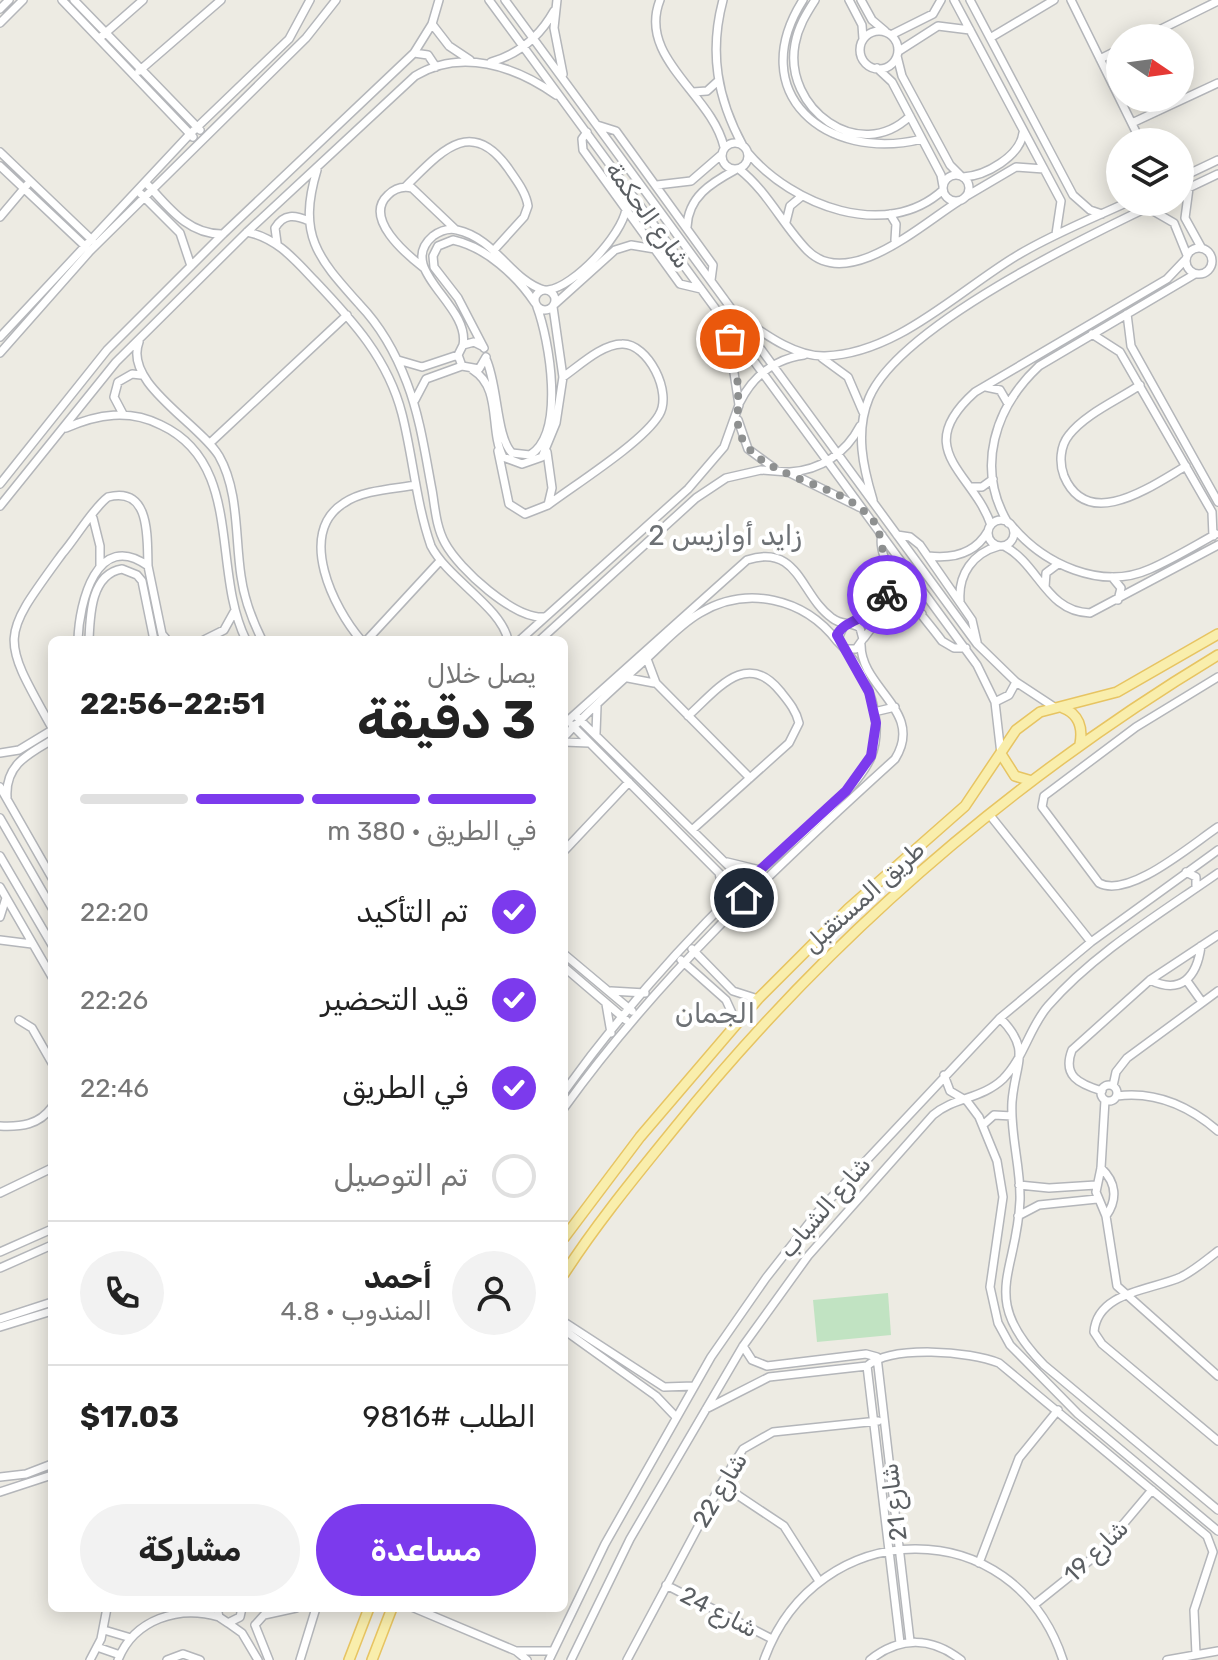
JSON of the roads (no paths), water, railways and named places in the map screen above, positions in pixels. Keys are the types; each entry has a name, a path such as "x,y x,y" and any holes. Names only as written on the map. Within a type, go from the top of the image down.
{"main road":[{"name":"طريق المستقبل","path":"568,1233 640,1137 758,999 848,909 965,806 1016,730 1040,712 1117,692 1218,634"},
{"name":"طريق المستقبل","path":"568,1269 656,1149 748,1038 872,914 989,814 1080,744 1218,655"},
{"path":"1057,707 1076,717 1080,725 1080,744"},
{"path":"1001,754 1008,770 1032,781"},
{"path":"848,909 861,908 872,914"},
{"path":"640,1137 645,1147 656,1149"},
{"path":"619,1165 631,1169 632,1181"},
{"path":"349,1660 367,1612"},
{"path":"372,1660 390,1612"}],"street":[{"path":"0,9 9,0"},
{"path":"0,23 23,0"},
{"path":"62,0 204,135"},
{"path":"74,0 102,36"},
{"path":"102,36 143,0"},
{"path":"137,72 221,0"},
{"path":"0,337 86,248 96,244 325,18 336,0"},
{"path":"0,484 87,372 223,234 414,53 432,24 439,0"},
{"name":"شارع الحكمة","path":"489,0 966,648 995,702 1001,754"},
{"name":"شارع الحكمة","path":"505,0 977,644 1016,682 1057,707"},
{"path":"660,0 654,20 656,40 717,127 725,165 737,169 773,202 808,252 835,263 864,261 1016,167 1044,169"},
{"path":"687,229 688,216 700,194 746,163 746,150 731,124 718,81 714,54 723,0"},
{"path":"803,0 790,23 783,64 788,84 809,119 832,135 858,144 880,146 922,139"},
{"path":"815,0 801,22 794,47 795,73 804,97 817,113 842,129 872,136 899,126 910,116"},
{"path":"849,0 862,25 863,59 892,82 922,139 948,199 962,199"},
{"path":"861,0 872,20 889,34 902,76 950,165 969,186 962,199"},
{"path":"862,42 873,32 901,33 933,14 941,0"},
{"path":"954,0 1061,201 1056,234"},
{"path":"970,0 1073,195 1090,210 1102,214"},
{"path":"990,38 1054,0"},
{"path":"1071,0 1134,128"},
{"path":"1171,24 1218,1"},
{"path":"0,353 86,248 90,238 197,127 284,45 309,3 325,18"},
{"path":"489,63 534,39 556,3"},
{"path":"556,3 556,49 569,87"},
{"path":"432,24 449,46 473,62"},
{"path":"877,68 889,66 897,55 938,26 970,30"},
{"path":"414,53 428,55 436,67"},
{"path":"1100,59 1106,56"},
{"path":"0,506 100,381 141,337 247,232 409,81 436,67 489,63 519,74 563,99"},
{"path":"137,72 197,141"},
{"path":"997,82 1010,75"},
{"path":"693,92 707,91 718,81"},
{"path":"1132,123 1218,83"},
{"path":"597,125 616,131 657,185 713,265 711,280"},
{"path":"657,185 691,181 734,142 774,179 802,196 845,211 890,214 919,207 943,188 949,177 980,173 1009,156 1017,150 1023,131"},
{"path":"587,132 582,139 583,150 655,250 683,286 701,289"},
{"path":"398,360 422,367 458,355 463,345 463,326 422,268 380,217 383,201 389,193 405,187 462,141 475,140 489,146 516,179 528,206 524,217 495,249"},
{"path":"0,152 96,244"},
{"path":"1194,171 1216,161 1218,173 1194,185"},
{"path":"0,166 86,248"},
{"path":"317,168 309,203 309,221 319,257 375,323 398,360 414,402 438,525 453,554 513,610 544,617"},
{"path":"144,181 187,225 204,233 223,234"},
{"path":"0,217 31,182"},
{"path":"405,187 420,194 455,229 495,249 533,286 555,295 563,377 546,446 524,456 512,453 501,444 488,385 473,370 462,366 426,379 414,402"},
{"path":"137,189 180,233 191,266"},
{"path":"786,222 790,206 802,196"},
{"path":"548,505 552,488 546,446 552,363 536,305 537,294 562,286 609,244 623,224 626,209"},
{"path":"524,636 688,489 724,447 738,410 763,372 773,365 813,355 843,353 898,334 969,286 1056,234 1106,212"},
{"path":"890,214 897,230 894,242"},
{"path":"277,243 275,228 285,217 292,215 309,221"},
{"path":"788,472 828,461 837,455 863,418 877,381 901,353 978,299 1093,233 1129,216"},
{"path":"1167,216 1174,223 1187,268 1195,274"},
{"path":"1185,216 1193,239 1210,251 1212,262 1208,270"},
{"path":"453,240 455,229"},
{"path":"422,268 426,244 439,233 455,229"},
{"path":"247,232 277,243 347,315 378,355 394,391 424,528 439,562 500,622 506,636"},
{"path":"563,377 611,346 626,344 640,351 662,382 664,402 651,425 548,505 525,514 509,504 496,386 484,348 463,306 434,267 435,251 443,243 453,240 496,261 536,305 545,310 615,250 631,245 655,250"},
{"path":"1210,251 1193,249 1167,279 986,387 959,407 949,427 947,449 954,470 969,487 990,527 989,538 1018,555 1057,603 1078,613 1101,610 1218,545"},
{"path":"960,603 959,591 967,568 980,554 1012,540 1010,524 993,479 994,439 1007,402 1039,366 1195,274 1218,266"},
{"path":"422,268 434,267"},
{"path":"969,286 978,299"},
{"path":"162,294 173,305"},
{"path":"1127,314 1127,336 1137,357 1218,502"},
{"path":"210,443 347,315"},
{"path":"736,315 790,347 833,364 848,377 859,395 863,418 862,460 875,506"},
{"path":"725,322 737,373 738,410 748,449 767,466 788,472 866,512"},
{"path":"928,556 959,556 976,546 990,527 999,521 1010,524 1058,564 1112,577 1149,570 1216,534 1212,512 1127,363 1113,344 1092,334"},
{"path":"141,337 135,356 141,375 210,443 220,458 231,490 246,600 260,636"},
{"path":"463,345 474,342 484,348"},
{"path":"458,355 462,366"},
{"path":"1127,363 1137,357"},
{"path":"473,370 486,359"},
{"path":"123,414 114,397 118,382 124,377 141,375"},
{"path":"1140,385 1071,432 1061,458 1064,475 1073,490 1087,500 1115,503 1186,466"},
{"path":"986,387 1000,390 1007,402"},
{"path":"64,429 123,414 165,426 202,457 218,493 224,562 234,612 244,636"},
{"path":"1162,424 1171,419"},
{"path":"412,468 427,466"},
{"path":"545,636 696,498 726,478 743,472 779,470"},
{"path":"969,487 982,487 993,479"},
{"path":"360,636 345,621 328,586 321,546 324,527 343,503 357,497 416,485"},
{"path":"688,489 696,498"},
{"path":"48,722 14,663 10,650 11,625 23,601 108,497 117,495 133,499 147,524 146,581 153,636"},
{"path":"79,636 88,584 100,566 100,546 93,518"},
{"path":"882,535 881,555 942,641 954,648 966,648"},
{"path":"897,535 910,537 928,556 972,620 977,644"},
{"path":"578,717 631,661 719,583 747,560 761,555 776,556 788,563 828,616 860,628 866,665 901,717 904,739 895,759 749,886 737,891 645,993 633,1013"},
{"path":"100,566 125,556 148,566"},
{"path":"224,562 239,560"},
{"path":"368,636 439,562"},
{"path":"1045,587 1046,573 1058,564"},
{"path":"90,636 98,588 106,574 114,570 130,571 146,581 164,636"},
{"path":"837,641 847,624 878,608 893,574"},
{"path":"1112,577 1121,588 1118,600"},
{"path":"719,583 731,600"},
{"path":"88,584 98,588"},
{"path":"798,608 810,592"},
{"path":"568,1102 633,1013 744,898 760,870 846,791 871,756 874,712 869,692 845,649 817,618 798,608 762,598 731,600 698,614 597,705 568,724 744,898"},
{"path":"556,606 566,617"},
{"path":"212,636 224,630 234,612"},
{"path":"845,649 862,642 874,626 894,613 922,614"},
{"path":"647,659 656,683 750,778"},
{"path":"631,661 637,668"},
{"path":"688,716 736,675 757,673 774,684 797,715 798,731 789,743 692,830"},
{"path":"1218,677 1123,737 1044,796 1042,807 1099,883 1112,888 1131,885 1218,827"},
{"path":"626,678 656,683"},
{"path":"995,702 1009,695 1016,682"},
{"path":"596,735 597,705"},
{"path":"874,712 895,707"},
{"path":"578,717 749,886"},
{"path":"0,753 19,750 48,732"},
{"path":"568,740 590,743"},
{"path":"7,799 9,776 14,766 48,743"},
{"path":"871,756 887,767"},
{"path":"568,847 629,782"},
{"path":"0,787 48,871"},
{"path":"659,812 666,804"},
{"path":"989,814 1091,942"},
{"path":"0,818 48,901"},
{"name":"شارع الشباب","path":"549,1660 605,1544 694,1386 735,1320 804,1230 944,1075 1000,1018 1091,942 1218,850"},
{"path":"0,856 48,938"},
{"path":"1209,856 1218,872"},
{"path":"724,861 760,870"},
{"path":"719,871 723,890 719,910"},
{"path":"1186,872 1196,877 1196,888"},
{"name":"شارع الشباب","path":"571,1660 623,1552 704,1410 743,1346 802,1263 933,1115 951,1103 967,1101 993,1087 1021,1053 1037,1020 1057,996 1218,872"},
{"path":"3,892 17,885"},
{"path":"0,917 3,892"},
{"path":"3,892 48,970"},
{"path":"1102,1091 1076,1082 1070,1073 1068,1061 1072,1050 1150,980 1218,935"},
{"path":"0,940 32,944"},
{"path":"688,944 733,991 758,999"},
{"path":"1150,980 1163,986 1187,981 1195,972 1201,946"},
{"path":"677,956 726,1000 737,1024"},
{"path":"568,957 633,1013"},
{"path":"568,972 627,1020"},
{"path":"1187,981 1202,1002"},
{"path":"608,991 645,993"},
{"path":"1117,1096 1113,1086 1116,1072 1127,1058 1218,991"},
{"path":"605,1002 611,1033"},
{"path":"1000,1018 1015,1033 1021,1053 1012,1116 1019,1185 1018,1216 1005,1288 1010,1317 1023,1341 1086,1403 1218,1510"},
{"path":"19,1020 32,1028 48,1056"},
{"path":"568,1087 611,1033 627,1020"},
{"path":"944,1075 950,1091 967,1101 984,1124 997,1161 1003,1197 990,1277 998,1323 1021,1361 1218,1531"},
{"path":"1102,1091 1106,1086 1113,1086"},
{"path":"1102,1091 1105,1100 1101,1168 1096,1185 1097,1199 1106,1216 1114,1278 1122,1294 1218,1376"},
{"path":"1105,1100 1112,1101 1117,1096 1133,1094 1170,1101 1196,1114 1218,1131"},
{"path":"0,1126 26,1126 48,1111"},
{"path":"984,1124 994,1115 1012,1116"},
{"path":"1101,1168 1114,1188 1113,1203 1106,1216"},
{"path":"0,1193 48,1170"},
{"path":"1019,1185 1058,1188 1096,1185"},
{"path":"1058,1188 1059,1202"},
{"path":"1018,1216 1031,1207 1097,1199"},
{"path":"804,1230 808,1239 819,1243"},
{"path":"9,1264 1,1252 48,1231"},
{"path":"0,1268 48,1247"},
{"path":"788,1250 797,1254 802,1263"},
{"path":"1218,1251 1184,1276 1122,1294 1098,1318 1094,1332 1097,1339 1218,1441"},
{"path":"0,1319 48,1303"},
{"path":"0,1327 48,1312"},
{"path":"568,1325 664,1387 694,1386"},
{"path":"568,1333 656,1396 676,1417"},
{"path":"743,1346 752,1360 767,1366 866,1354 878,1360 954,1354 988,1359 1009,1369 1207,1536 1213,1547 1194,1610 1196,1654"},
{"path":"704,1410 769,1377 868,1368 878,1360"},
{"name":"شارع 21","path":"878,1360 910,1641"},
{"name":"شارع 21","path":"868,1368 900,1643"},
{"path":"979,1563 1019,1458 1058,1410"},
{"name":"شارع 22","path":"627,1660 721,1484 743,1449 762,1436 885,1421"},
{"path":"0,1477 26,1474 48,1466"},
{"path":"1155,1479 1165,1467"},
{"path":"0,1492 48,1476"},
{"path":"721,1484 784,1526 819,1581"},
{"name":"شارع 19","path":"1034,1605 1099,1553 1152,1490"},
{"path":"618,1520 624,1527 636,1528"},
{"path":"605,1544 615,1545 623,1552"},
{"path":"764,1660 772,1639 792,1607 819,1581 854,1561 899,1549 940,1551 979,1563 1012,1583 1034,1605 1055,1639 1063,1660"},
{"name":"شارع 24","path":"666,1585 772,1639"},
{"path":"90,1660 104,1630 106,1612"},
{"path":"97,1647 119,1658 131,1638 162,1617 189,1612"},
{"path":"218,1612 242,1633 258,1660"},
{"path":"228,1623 241,1612 255,1625 269,1660"},
{"path":"255,1625 264,1615 278,1612"},
{"path":"300,1660 315,1612"},
{"path":"423,1612 516,1651 527,1660"},
{"path":"104,1630 131,1638"},
{"path":"870,1660 900,1643 910,1641 929,1642 947,1649 961,1660"},
{"path":"516,1651 552,1651"},
{"path":"1167,1660 1218,1651"},
{"path":"167,1660 183,1654 200,1660"}],"district":[{"name":"زايد أوازيس 2","path":"725,535"},
{"name":"الجمان","path":"715,1013"}]}
